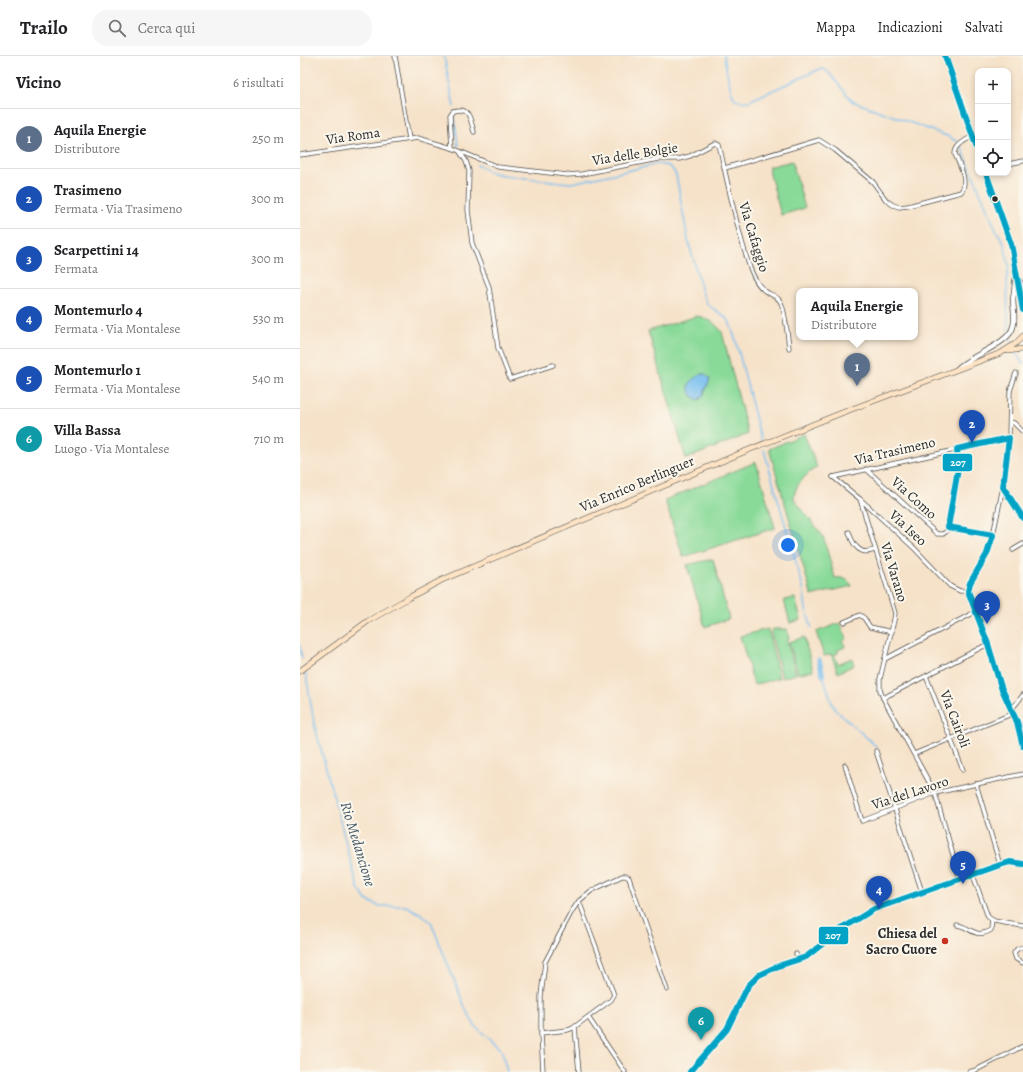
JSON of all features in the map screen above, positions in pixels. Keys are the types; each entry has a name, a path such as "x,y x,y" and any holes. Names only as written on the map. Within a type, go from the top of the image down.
{"main road":[{"name":"Via Enrico Berlinguer","path":"1001,353 1016,344 1023,336"},
{"name":"Via Enrico Berlinguer","path":"300,670 368,621 442,580 746,451 844,412 1001,353 1016,349 1023,349"}],"street":[{"path":"394,56 409,139"},
{"path":"945,56 975,142"},
{"path":"452,148 450,115 453,111 466,111 474,132"},
{"path":"725,168 819,140 835,150 873,182 886,200 899,207 908,206 962,192 964,182 955,150 958,146 973,136"},
{"name":"Via Roma","path":"300,155 409,139 422,139 459,151"},
{"name":"Via delle Bolgie","path":"459,151 498,167 567,175 582,174 658,159 679,159 690,156 715,143 719,145 725,168"},
{"path":"459,151 466,161 469,171 468,210 472,243 489,287 498,348 510,378 553,365"},
{"path":"1011,163 1023,161"},
{"name":"Via Cafaggio","path":"725,168 733,208 750,268 756,282 765,291 777,297 781,302 788,335 789,348"},
{"path":"987,176 1011,244 1023,310"},
{"path":"1016,275 1023,287"},
{"path":"957,369 969,359 1003,340 1011,333 1014,323 1016,275"},
{"path":"1016,373 1010,391 1009,438 1003,488 993,535 987,554 970,583 968,591 977,611 1001,687 1021,731 1023,746"},
{"path":"1010,422 1014,423 1023,432"},
{"name":"Via Trasimeno","path":"833,477 1009,438"},
{"path":"948,527 958,469 957,449"},
{"name":"Via Como","path":"866,469 937,534 941,535 945,533 948,527 993,535"},
{"name":"Via Iseo","path":"833,477 860,499 914,548 950,586 960,591 968,591"},
{"path":"1003,488 1023,518"},
{"name":"Via Varano","path":"860,499 894,613 892,632 880,683 880,690 883,698"},
{"path":"849,532 852,540 861,550 866,552 875,550"},
{"path":"1013,550 1023,544"},
{"path":"885,659 977,611"},
{"path":"844,622 860,615 870,627 892,632"},
{"path":"960,879 935,793 883,698 988,644"},
{"name":"Via Cairoli","path":"926,676 963,770"},
{"path":"1012,709 1023,695"},
{"path":"914,754 1014,713"},
{"path":"876,751 922,892"},
{"name":"Via del Lavoro","path":"845,765 862,821 935,793 1023,774"},
{"path":"976,784 1000,865"},
{"path":"690,1072 727,1029 748,986 753,980 766,971 809,955 840,930 874,909 1000,865 1010,862 1023,864"},
{"path":"973,875 988,917 992,920 1023,926"},
{"path":"543,1072 541,996 545,962 572,911 579,901 591,891 621,877 626,876 629,878 667,990"},
{"path":"541,1033 568,1030 588,1017 614,995 579,901"},
{"path":"956,925 973,932 986,933 991,930 992,920"},
{"path":"1023,948 1017,949 1014,953 1016,959 1023,963"},
{"path":"796,954 799,960"},
{"path":"588,1017 625,1072"},
{"path":"575,1026 579,1072"},
{"path":"969,1072 976,1070 1023,1046"}],"green space":[{"path":"792,161 805,208 781,215 768,167"},
{"path":"697,316 711,321 717,326 722,332 748,434 686,459 648,331","holes":["702,374 705,374 710,379 703,396 699,400 692,396 689,385"]},
{"path":"804,434 817,467 808,473 798,485 794,494 794,499 823,536 835,578 845,579 852,586 810,596 811,593 769,449"},
{"path":"756,462 775,528 683,557 665,500"},
{"path":"713,559 729,619 705,627 687,565"},
{"path":"795,598 801,620 790,623 784,600"},
{"path":"840,623 847,638 843,641 845,647 838,650 838,653 834,655 838,664 852,658 854,665 838,673 831,654 824,656 816,632"},
{"path":"768,629 779,678 754,685 740,636"},
{"path":"773,629 787,629 789,639 787,640 796,674 782,678 771,633"},
{"path":"804,637 813,670 798,674 789,642"}],"water":[{"path":"705,374 710,379 703,396 698,400 690,393 689,386 693,379"}],"waterway":[{"path":"444,56 454,107"},
{"path":"724,56 731,92 738,101 749,101 818,70 824,69 852,101 947,136 958,142"},
{"path":"454,112 458,146"},
{"path":"961,146 996,230 1004,243 1009,266 1007,278 1008,330"},
{"path":"477,165 490,172 502,175 572,183 658,164 669,166 676,175 688,240 703,295 708,305 729,321 736,341 761,440"},
{"path":"1010,338 1011,343"},
{"path":"1015,352 1023,364"},
{"path":"764,450 803,587 806,609 811,627"},
{"name":"Rio Medancione","path":"300,646 302,658"},
{"path":"819,660 823,675"},
{"name":"Rio Medancione","path":"306,674 314,723 358,888 366,900 379,906 406,906 421,914 431,922 466,1010 475,1026 502,1051 507,1072"},
{"path":"823,675 832,704 836,710 877,747"}],"transit line":[{"name":"207","path":"945,56 975,142"},
{"name":"207","path":"987,176 1011,244 1023,310"},
{"name":"207","path":"1023,518 1003,487 1009,438 957,449 958,469 948,527 993,535 987,554 970,583 968,591 988,644 1001,687 1017,722 1023,746"},
{"name":"207","path":"690,1072 727,1029 748,986 759,975 778,966 806,957 840,930 874,909 1000,865 1010,862 1023,864"}],"place":[{"name":"Aquila Energie","path":"857,386"},
{"name":"Trasimeno","path":"972,443"},
{"name":"Scarpettini 14","path":"987,624"},
{"name":"Montemurlo 1","path":"963,884"},
{"name":"Montemurlo 4","path":"879,909"},
{"name":"Chiesa del Sacro Cuore","path":"945,941"},
{"name":"Villa Bassa","path":"701,1040"}]}
